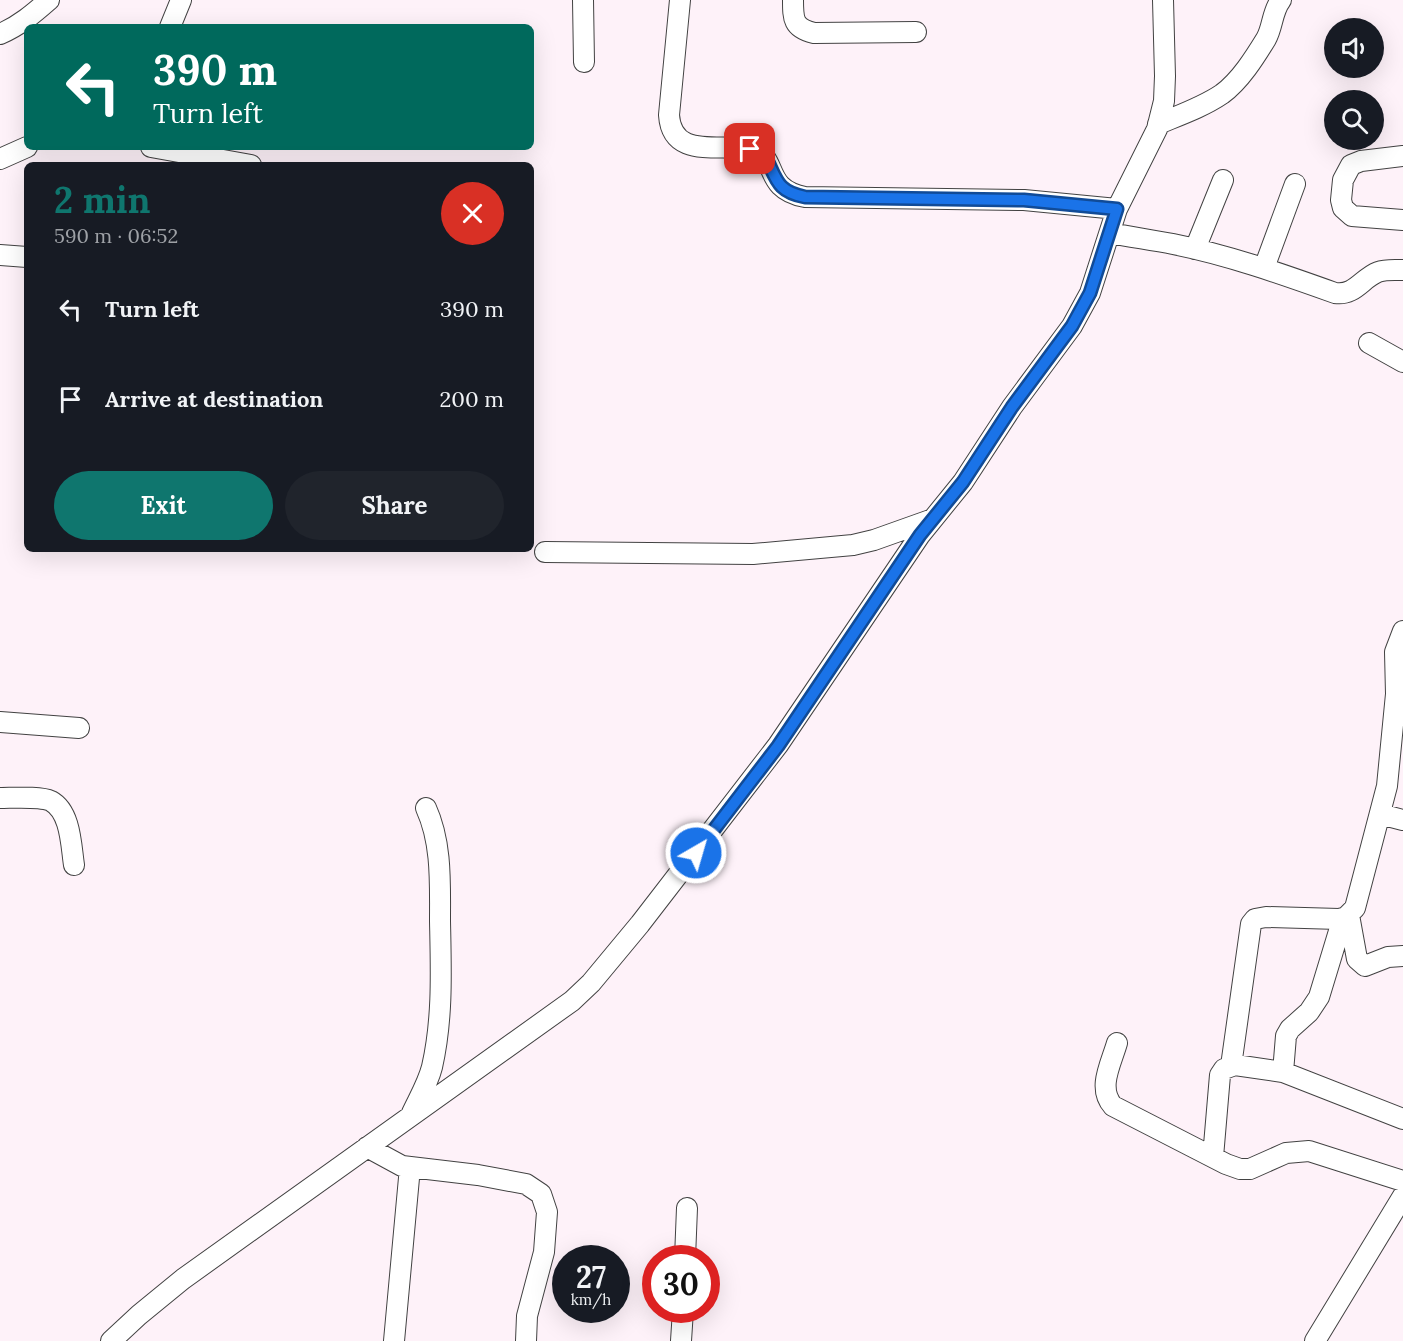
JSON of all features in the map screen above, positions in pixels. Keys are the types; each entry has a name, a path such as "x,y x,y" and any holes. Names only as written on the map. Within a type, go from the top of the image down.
{"street":[{"path":"0,34 23,22 49,0"},
{"path":"171,24 181,0"},
{"path":"583,0 584,62"},
{"path":"680,0 669,126 674,135 683,143 695,146 750,149 764,154 778,185 795,195 805,197 1024,200 1117,209"},
{"path":"793,0 793,18 805,31 814,33 916,32"},
{"path":"111,1341 183,1279 572,1001 591,983 640,924 778,746 933,519 963,482 1012,407 1072,326 1090,293 1117,209 1158,124 1164,101 1163,0"},
{"path":"1158,124 1206,104 1234,84 1266,38 1281,0"},
{"path":"0,159 24,148"},
{"path":"157,150 174,158 219,162"},
{"path":"1403,156 1361,161 1351,165 1343,180 1341,200 1343,208 1352,216 1403,220"},
{"path":"1195,249 1223,180"},
{"path":"1264,268 1295,184"},
{"path":"1110,233 1195,249 1264,268 1335,293 1343,294 1351,291 1379,272 1403,270"},
{"path":"0,255 24,257"},
{"path":"1369,344 1403,362"},
{"path":"545,552 753,554 853,545 933,519"},
{"path":"1283,1072 1286,1036 1315,1004 1346,916 1355,908 1358,899 1380,814 1391,753 1396,694 1395,652 1403,631"},
{"path":"0,722 79,728"},
{"path":"0,798 44,799 60,809 65,818 74,866"},
{"path":"412,1115 431,1070 438,1038 442,990 440,874 436,839 426,808"},
{"path":"1380,814 1403,820"},
{"path":"1346,916 1359,963 1365,966 1388,957 1403,956"},
{"path":"1231,1066 1251,924 1255,919 1266,917 1323,919 1346,916"},
{"path":"1117,1043 1105,1083 1107,1099 1113,1106 1213,1157 1240,1169 1250,1168 1286,1152 1309,1151 1403,1181"},
{"path":"1213,1157 1220,1075 1224,1069 1235,1065 1283,1072 1403,1119"},
{"path":"367,1147 402,1166 478,1175 526,1184 541,1194 546,1212 544,1252 527,1316 526,1341"},
{"path":"394,1341 410,1167"},
{"path":"1315,1341 1403,1196"},
{"path":"686,1245 687,1208"},
{"path":"681,1341 682,1323"}],"route":[{"path":"696,853 778,746 920,535 963,482 1012,407 1072,326 1090,293 1117,209 1024,200 805,197 795,195 778,185 764,154 750,149"}]}
